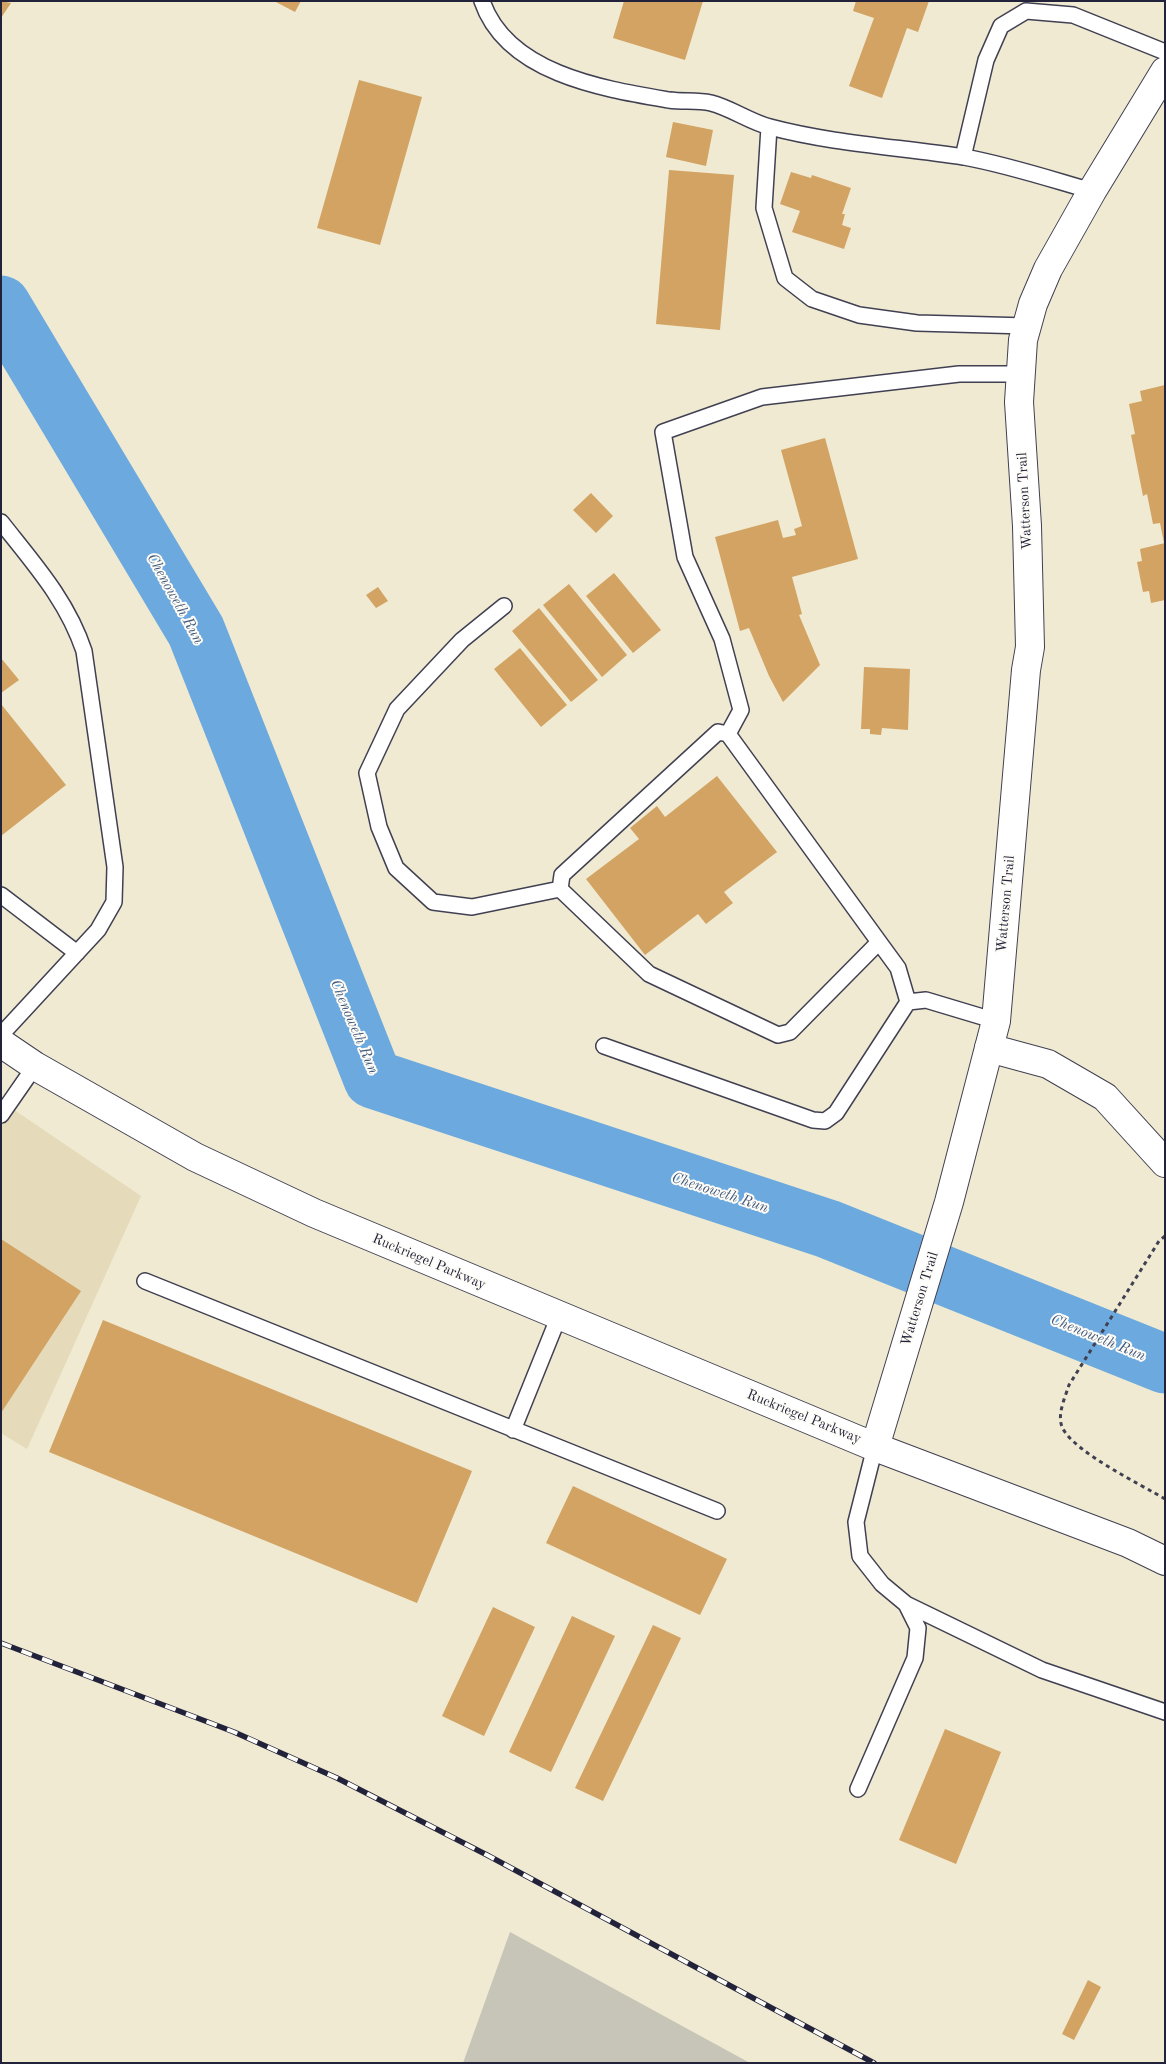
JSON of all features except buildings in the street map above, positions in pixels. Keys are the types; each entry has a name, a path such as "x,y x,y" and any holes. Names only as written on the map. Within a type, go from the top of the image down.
{"main road":[{"name":"Watterson Trail","path":"875,1447 949,1202 996,1021 1026,670 1030,647 1027,526 1019,402 1020,374 1027,326 1033,304 1048,269 1092,191 1165,71"},
{"name":"Ruckriegel Parkway","path":"1,1043 34,1066 195,1157 314,1213 875,1447"},
{"path":"990,1048 1048,1064 1105,1097 1165,1163"},
{"path":"875,1447 1128,1543 1165,1561"}],"lane":[{"path":"482,1 486,15 512,46 538,63 576,81 671,100 710,103 769,127 850,143 963,157 992,163 1092,191"},
{"path":"963,157 986,60 1001,26 1026,11 1073,16 1165,52"},
{"path":"769,127 764,208 785,278 812,299 859,315 917,323 1027,326"},
{"path":"728,734 740,710 722,639 685,557 663,432 762,396 959,374 1020,374"},
{"path":"1,522 49,583 74,623 84,651 116,867 114,902 98,930 1,1036"},
{"path":"504,606 462,640 398,709 367,773 379,827 396,868 434,902 472,907 560,889"},
{"path":"560,889 562,875 718,732 728,734 898,968 908,1002 836,1113 824,1121 813,1120 604,1046"},
{"path":"560,889 649,974 778,1035 790,1032 879,942"},
{"path":"1,895 77,953"},
{"path":"908,1002 926,1000 996,1021"},
{"path":"1,1115 34,1066"},
{"path":"145,1282 717,1511"},
{"path":"513,1430 559,1316"},
{"path":"875,1447 856,1522 860,1556 882,1584 906,1604 1042,1670 1165,1712"},
{"path":"858,1788 915,1658 918,1628 906,1604"}],"path":[{"path":"1165,1236 1158,1241 1069,1385 1061,1411 1062,1429 1077,1446 1165,1499"}],"shaded area":[{"path":"1,1101 141,1196 27,1449 1,1433"},
{"path":"510,1932 750,2063 463,2063"}],"waterway":[{"name":"Chenoweth Run","path":"1,305 196,631 373,1079 828,1229 1165,1364"}],"railway":[{"path":"1,1643 234,1732 337,1778 487,1855 874,2063"}]}
